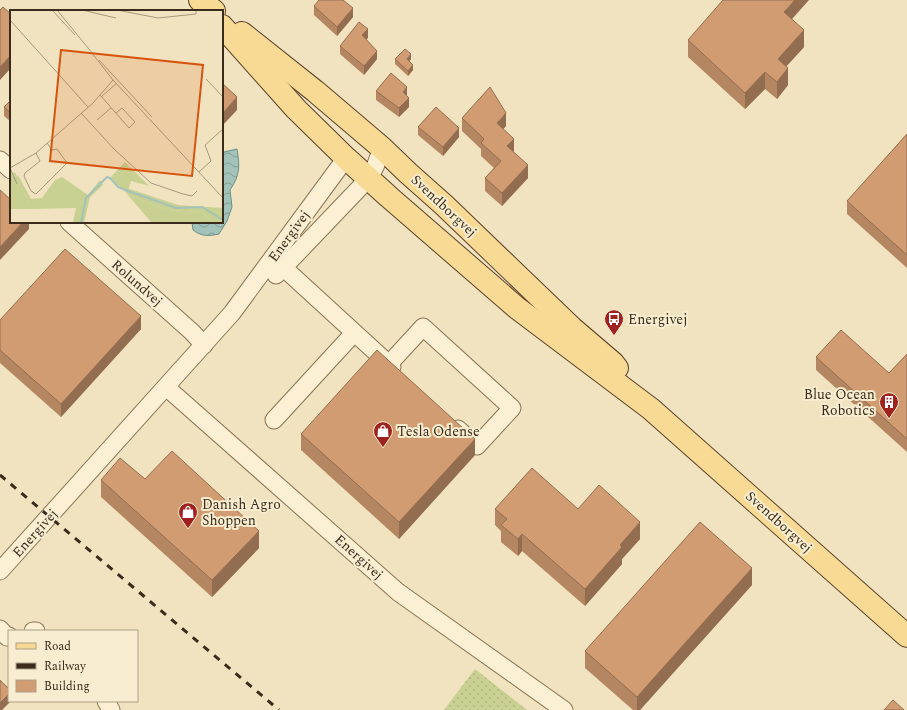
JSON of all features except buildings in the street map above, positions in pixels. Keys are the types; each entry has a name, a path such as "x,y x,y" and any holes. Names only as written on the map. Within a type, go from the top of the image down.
{"main road":[{"path":"200,0 208,10"},
{"path":"200,0 213,10"},
{"name":"Svendborgvej","path":"223,18 316,91 375,164 395,202 517,308 651,409 907,636"},
{"name":"Svendborgvej","path":"223,27 296,109 346,158 408,173 444,205 572,328 613,363 651,409"}],"street":[{"name":"Energivej","path":"278,263 346,158"},
{"path":"0,160 10,169"},
{"name":"Energivej","path":"0,571 278,263 375,164"},
{"name":"Rolundvej","path":"70,223 192,332 204,345"},
{"path":"278,263 405,380"},
{"path":"389,364 423,327 512,408 477,446 449,420"},
{"path":"274,420 354,333"},
{"name":"Energivej","path":"166,387 398,592 564,710"},
{"path":"0,629 8,636"}],"green space":[{"path":"475,669 527,710 444,710"}],"water":[{"path":"237,149 239,161 236,180 230,190 232,207 227,221 219,234 199,234 193,230 192,223 223,223 224,152"}],"railway":[{"path":"0,475 279,710"}],"place":[{"name":"Energivej","path":"614,336"},
{"name":"Blue Ocean Robotics","path":"889,419"},
{"name":"Tesla Odense","path":"383,448"},
{"name":"Danish Agro Shoppen","path":"188,529"}]}
